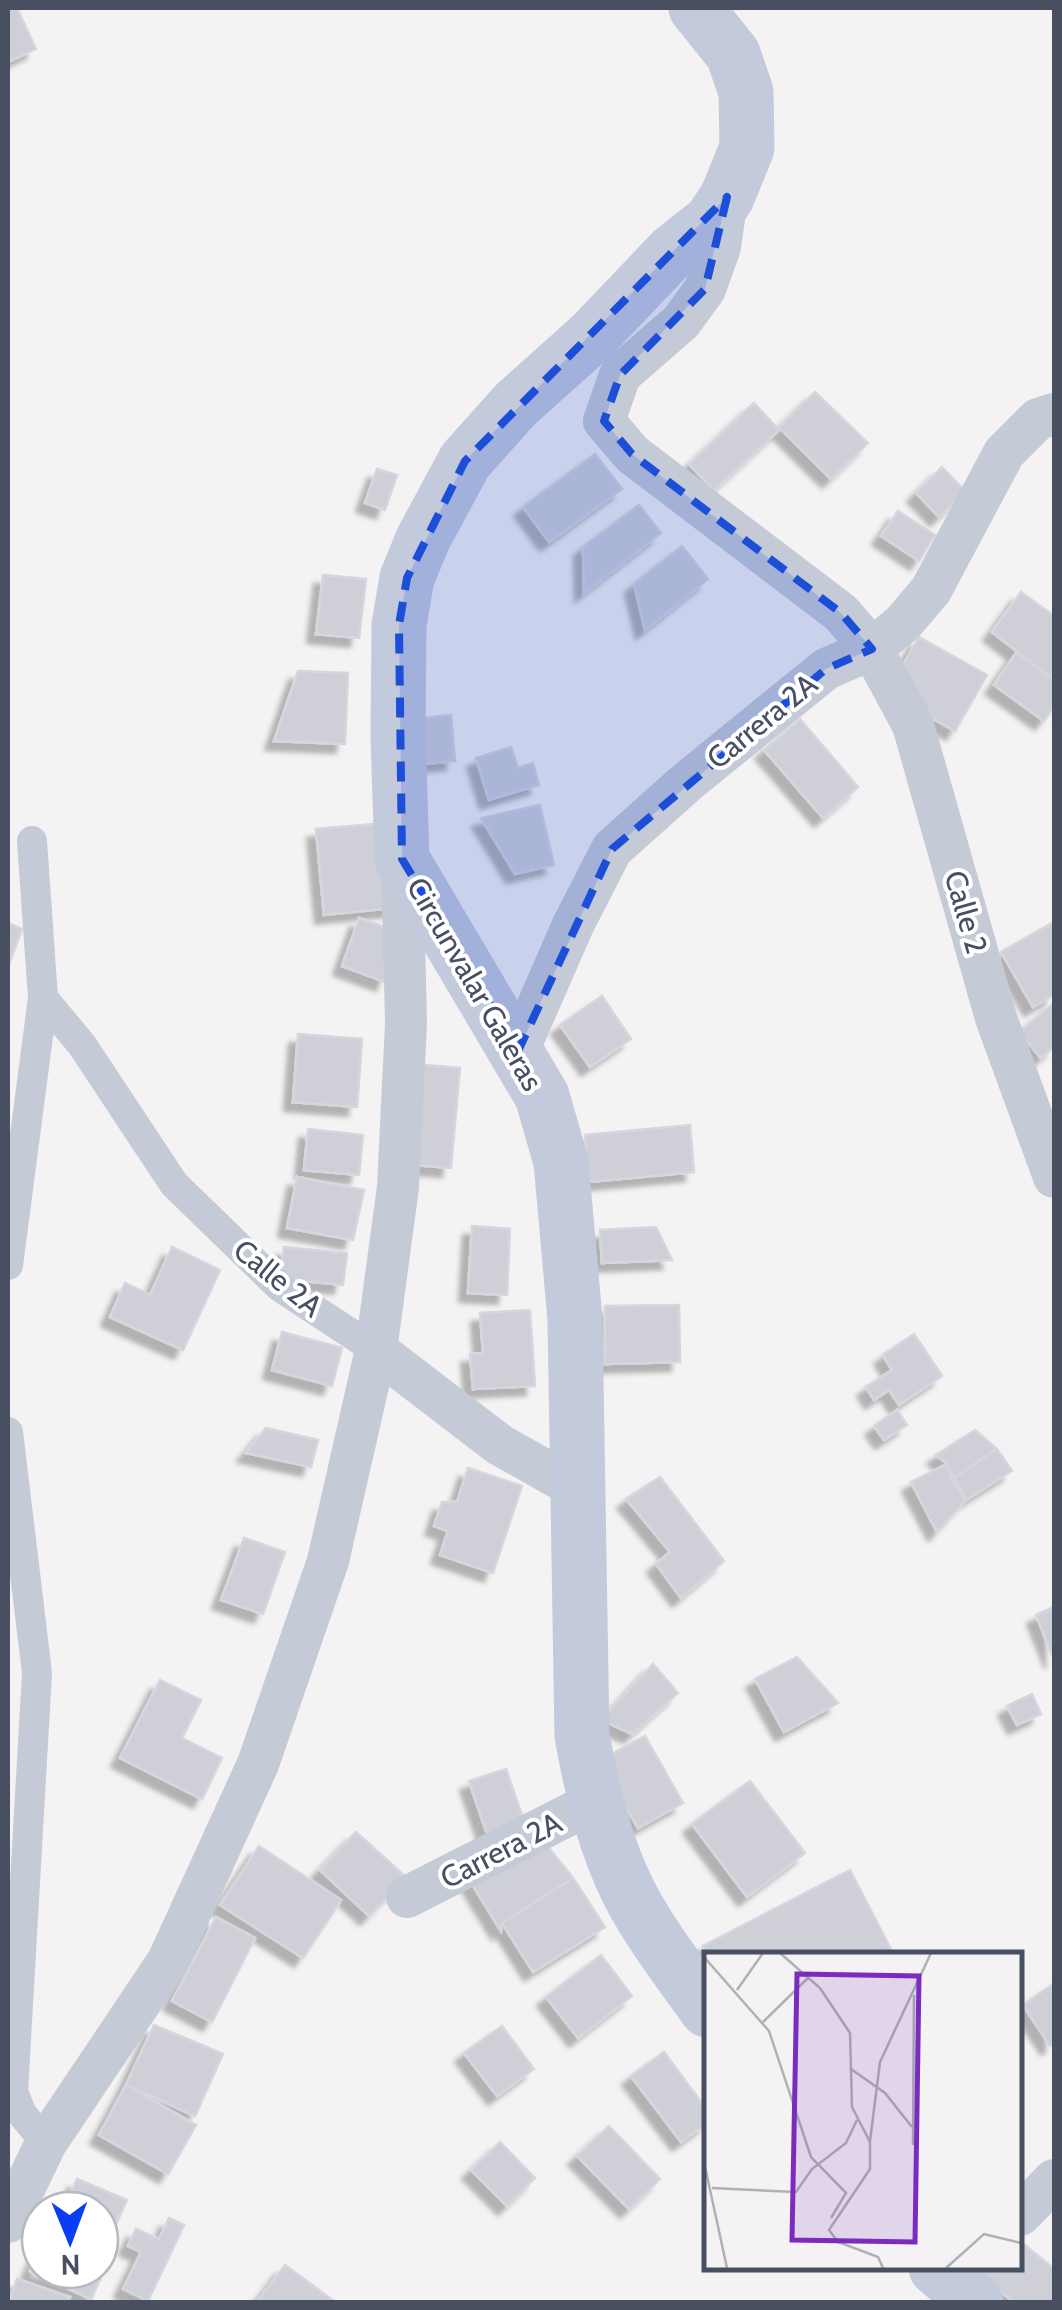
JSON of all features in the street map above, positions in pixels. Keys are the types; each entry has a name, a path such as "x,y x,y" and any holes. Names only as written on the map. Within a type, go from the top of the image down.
{"main road":[{"name":"Circunvalar Galeras","path":"696,8 733,54 746,92 747,148 728,197 711,221 673,250 593,335 515,405 465,461 422,540 407,578 399,625 398,736 402,859 542,1096 561,1162 575,1319 582,1736 594,1802 629,1892 704,2006"}],"street":[{"name":"Calle 2","path":"728,197 720,247 705,289 681,322 620,376 604,421 632,454 840,613 872,649 913,725 996,1018 1054,1177"},
{"name":"Carrera 2A","path":"518,1051 573,925 612,849 826,669 872,649 903,624 931,590 1004,453 1046,417"},
{"path":"8,1265 43,998 32,841"},
{"path":"8,2222 46,2142 168,1960 258,1764 328,1561 376,1350 398,1188 406,1023 402,859"},
{"name":"Calle 2A","path":"43,998 82,1045 174,1184 280,1287 376,1350 500,1445 578,1489"},
{"path":"8,1432 37,1673 13,2092 22,2114 46,2142"},
{"name":"Carrera 2A","path":"407,1897 594,1802"},
{"path":"1022,2213 1054,2180"}],"highlighted area":[{"path":"727,197 705,289 620,375 604,421 632,454 841,613 872,649 826,669 612,849 518,1051 402,859 399,625 407,578 465,461"}],"building":[{"path":"17,8 36,49 8,62 8,11"},
{"path":"815,392 868,443 831,479 779,427"},
{"path":"754,403 779,430 714,490 689,464"},
{"path":"595,454 622,489 549,542 523,507"},
{"path":"942,467 966,492 939,517 916,493"},
{"path":"377,469 397,475 385,510 365,503"},
{"path":"639,505 661,533 584,593 583,547"},
{"path":"898,511 935,535 919,561 881,536"},
{"path":"682,546 708,579 645,630 634,584"},
{"path":"323,575 366,579 359,638 316,634"},
{"path":"1021,592 1054,616 1054,680 992,632"},
{"path":"919,637 987,675 955,731 916,709 899,672"},
{"path":"1016,653 1054,680 1054,706 1044,721 994,685"},
{"path":"298,671 348,673 345,744 274,741"},
{"path":"451,715 455,761 425,764 420,718"},
{"path":"800,719 858,787 823,818 764,750"},
{"path":"511,747 518,768 533,763 539,785 489,800 476,758"},
{"path":"540,805 554,865 515,874 481,818"},
{"path":"386,823 394,908 324,915 316,829"},
{"path":"359,918 402,933 385,982 342,966"},
{"path":"1054,922 1054,995 1033,1007 1001,952"},
{"path":"8,923 22,929 8,967"},
{"path":"602,996 631,1039 590,1067 560,1025"},
{"path":"1054,1003 1054,1047 1041,1058 1019,1032"},
{"path":"298,1034 362,1039 357,1107 293,1102"},
{"path":"424,1065 460,1068 451,1168 415,1165"},
{"path":"690,1125 694,1172 589,1182 585,1135"},
{"path":"308,1129 363,1135 359,1175 304,1170"},
{"path":"297,1177 364,1190 353,1240 287,1228"},
{"path":"472,1226 510,1229 507,1295 468,1293"},
{"path":"656,1227 672,1260 602,1263 600,1230"},
{"path":"172,1247 220,1270 183,1350 110,1317 125,1283 150,1295"},
{"path":"284,1247 347,1253 343,1285 280,1279"},
{"path":"679,1305 680,1362 605,1364 605,1306"},
{"path":"530,1310 535,1386 473,1389 470,1354 483,1353 480,1313"},
{"path":"282,1332 342,1348 332,1386 272,1370"},
{"path":"914,1334 942,1376 899,1405 889,1390 874,1400 866,1387 892,1370 883,1355"},
{"path":"897,1410 907,1425 884,1440 874,1426"},
{"path":"266,1428 318,1440 311,1467 246,1453"},
{"path":"975,1430 997,1449 952,1479 947,1464 936,1455"},
{"path":"997,1449 1012,1471 966,1500 952,1479"},
{"path":"947,1464 966,1500 937,1532 911,1482"},
{"path":"468,1468 522,1486 493,1573 440,1555 448,1531 434,1526 442,1502 457,1502"},
{"path":"660,1477 724,1561 681,1598 656,1564 670,1552 626,1499"},
{"path":"244,1538 285,1552 263,1614 221,1600"},
{"path":"1054,1607 1054,1660 1036,1615"},
{"path":"797,1657 838,1703 784,1732 755,1679"},
{"path":"653,1664 678,1693 632,1734 602,1720"},
{"path":"160,1680 201,1700 182,1738 222,1758 202,1799 120,1758"},
{"path":"1032,1694 1041,1714 1017,1725 1007,1706"},
{"path":"645,1736 683,1803 638,1828 599,1761"},
{"path":"506,1769 526,1827 489,1840 469,1781"},
{"path":"750,1781 805,1853 747,1897 692,1824"},
{"path":"356,1832 406,1877 369,1916 320,1870"},
{"path":"538,1834 573,1878 502,1923 501,1931 467,1876"},
{"path":"259,1846 341,1900 303,1958 220,1905"},
{"path":"850,1870 892,1952 706,1952 703,1946"},
{"path":"573,1878 605,1927 533,1972 502,1923"},
{"path":"216,1917 255,1938 212,2022 172,2001"},
{"path":"601,1955 632,1996 578,2038 546,1997"},
{"path":"1053,1984 1054,2043 1050,2046 1023,2005"},
{"path":"154,2025 223,2054 195,2116 126,2085"},
{"path":"502,2026 534,2069 497,2096 464,2053"},
{"path":"664,2052 704,2106 704,2125 681,2142 631,2076"},
{"path":"126,2085 196,2125 168,2174 99,2135"},
{"path":"609,2126 660,2179 629,2209 577,2156"},
{"path":"500,2142 535,2178 507,2206 471,2170"},
{"path":"77,2179 103,2190 72,2190"},
{"path":"120,2197 127,2200 120,2216"},
{"path":"169,2218 184,2225 148,2301 123,2289 141,2252 128,2246 136,2229 159,2239"},
{"path":"1022,2243 1054,2269 1054,2302 1014,2302 975,2272 1022,2270"},
{"path":"285,2265 335,2302 257,2302"},
{"path":"17,2279 20,2290 49,2290 70,2297 68,2302 9,2302"},
{"path":"71,2290 95,2290 91,2299"}]}
